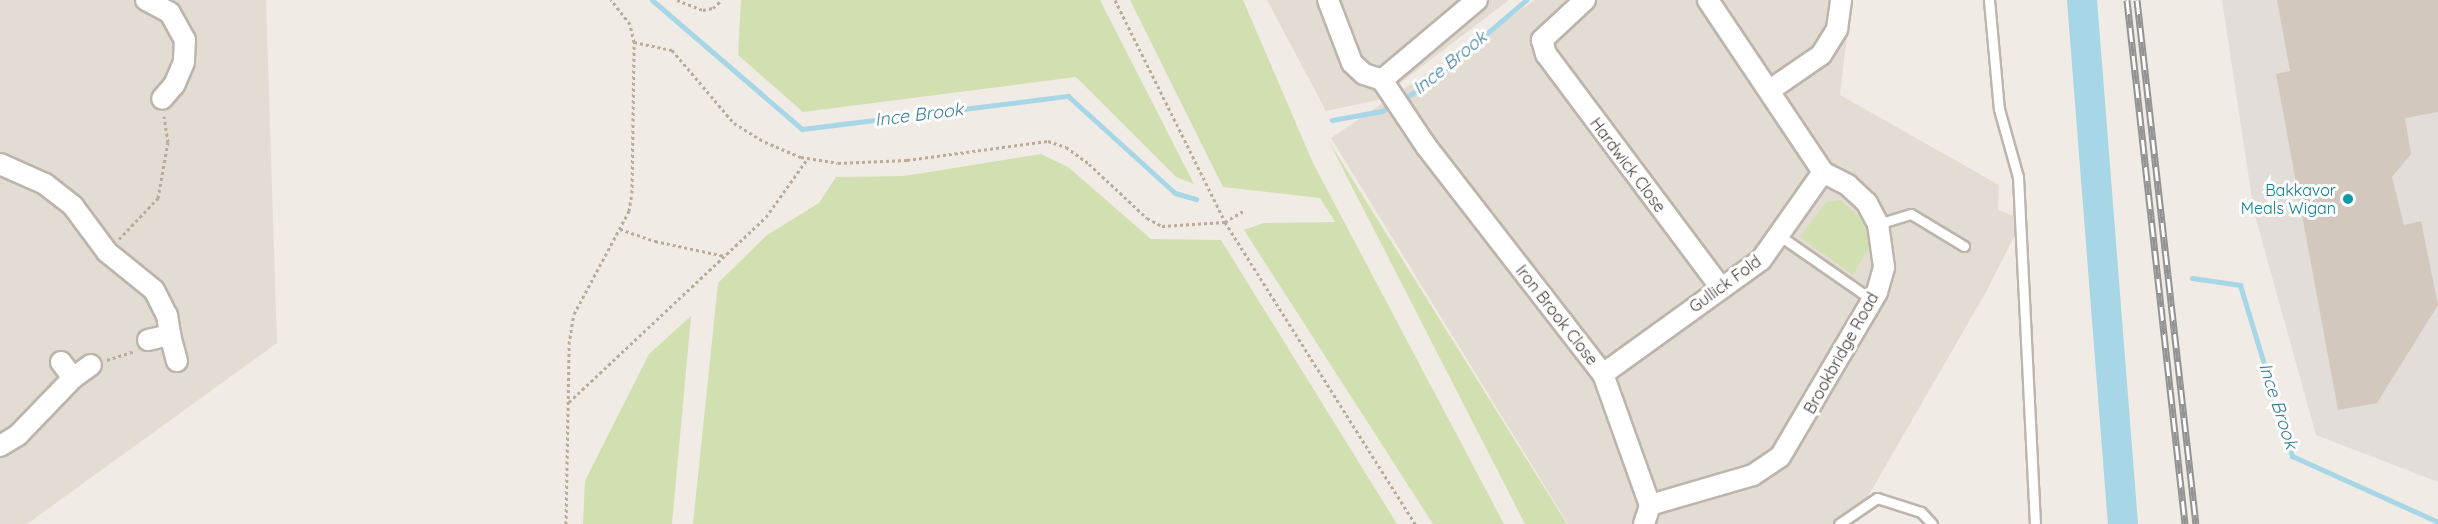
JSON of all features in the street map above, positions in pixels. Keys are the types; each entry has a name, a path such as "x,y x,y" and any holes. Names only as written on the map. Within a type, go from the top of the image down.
{"street":[{"path":"146,0 170,13 185,40 184,62 174,84 159,99"},
{"path":"1328,0 1352,63 1364,74 1384,83 1478,0"},
{"name":"Hardwick Close","path":"1585,0 1542,40 1546,54 1720,287"},
{"name":"Brookbridge Road","path":"1647,515 1753,475 1780,457 1872,300 1884,267 1878,224 1867,203 1848,185 1823,172 1770,90 1707,0"},
{"path":"1770,90 1821,55 1837,29 1841,0"},
{"name":"Iron Brook Close","path":"1384,83 1426,146 1603,374 1647,515"},
{"path":"0,164 60,194 107,252 154,290 167,315 177,361"},
{"name":"Gullick Fold","path":"1603,374 1720,287 1761,260 1823,172"},
{"path":"148,340 170,335"},
{"path":"61,362 73,378"},
{"path":"0,446 24,428 73,378 91,365"}],"lane":[{"path":"1989,0 1999,109 2018,177 2036,524"},
{"path":"1878,224 1911,214 1964,246"},
{"path":"1780,236 1872,300"},
{"path":"1839,524 1877,498 1921,512 1932,524"}],"path":[{"path":"566,524 569,344 574,314 620,229 632,193 634,42 630,24 610,0"},
{"path":"677,0 703,10 713,8 722,0"},
{"path":"1115,0 1225,222 1416,524"},
{"path":"634,42 672,50 734,123 765,142 808,158 838,164 907,160 1048,141 1066,147 1089,164 1147,218 1162,226 1225,222 1245,210"},
{"path":"107,252 158,198 168,142 159,99"},
{"path":"568,402 669,304 766,217 808,158"},
{"path":"620,229 655,242 725,256"},
{"path":"91,365 136,350 148,340"}],"shaded area":[{"path":"0,0 266,0 277,343 27,524 0,524"},
{"path":"1267,0 1509,0 1378,100 1326,111"},
{"path":"1535,0 1851,0 1840,95 1999,185 1998,210 2023,219 1986,292 1852,524 1568,524 1331,138"},
{"path":"2222,0 2438,0 2438,482 2316,435 2254,212"}],"green space":[{"path":"741,0 1100,0 1194,184 1176,177 1076,77 803,112 738,55"},
{"path":"1130,0 1243,0 1313,163 1504,524 1433,524 1244,230 1264,223 1335,222 1320,198 1223,187"},
{"path":"1328,140 1567,524 1525,524"},
{"path":"1041,154 1068,167 1151,239 1221,240 1397,524 693,524 718,283 767,235 819,203 836,177 904,176"},
{"path":"1841,200 1867,225 1870,246 1853,275 1800,237 1826,202"},
{"path":"691,316 672,524 583,524 585,481 649,354"}],"building":[{"name":"Bakkavor Meals Wigan","path":"2277,0 2438,0 2438,112 2405,118 2411,154 2392,177 2404,225 2421,221 2438,305 2377,403 2338,410 2276,74 2290,71"}],"waterway":[{"name":"Ince Brook","path":"652,0 802,129 1068,96 1175,193 1196,199"},
{"name":"Ince Brook","path":"1332,120 1382,111 1425,86 1526,0"},
{"path":"2082,0 2123,524"},
{"name":"Ince Brook","path":"2192,278 2240,285 2292,456 2438,522"}],"railway":[{"path":"2127,0 2185,524"},
{"path":"2137,0 2196,524"}],"place":[{"name":"Bakkavor Meals Wigan","path":"2348,199"}]}
